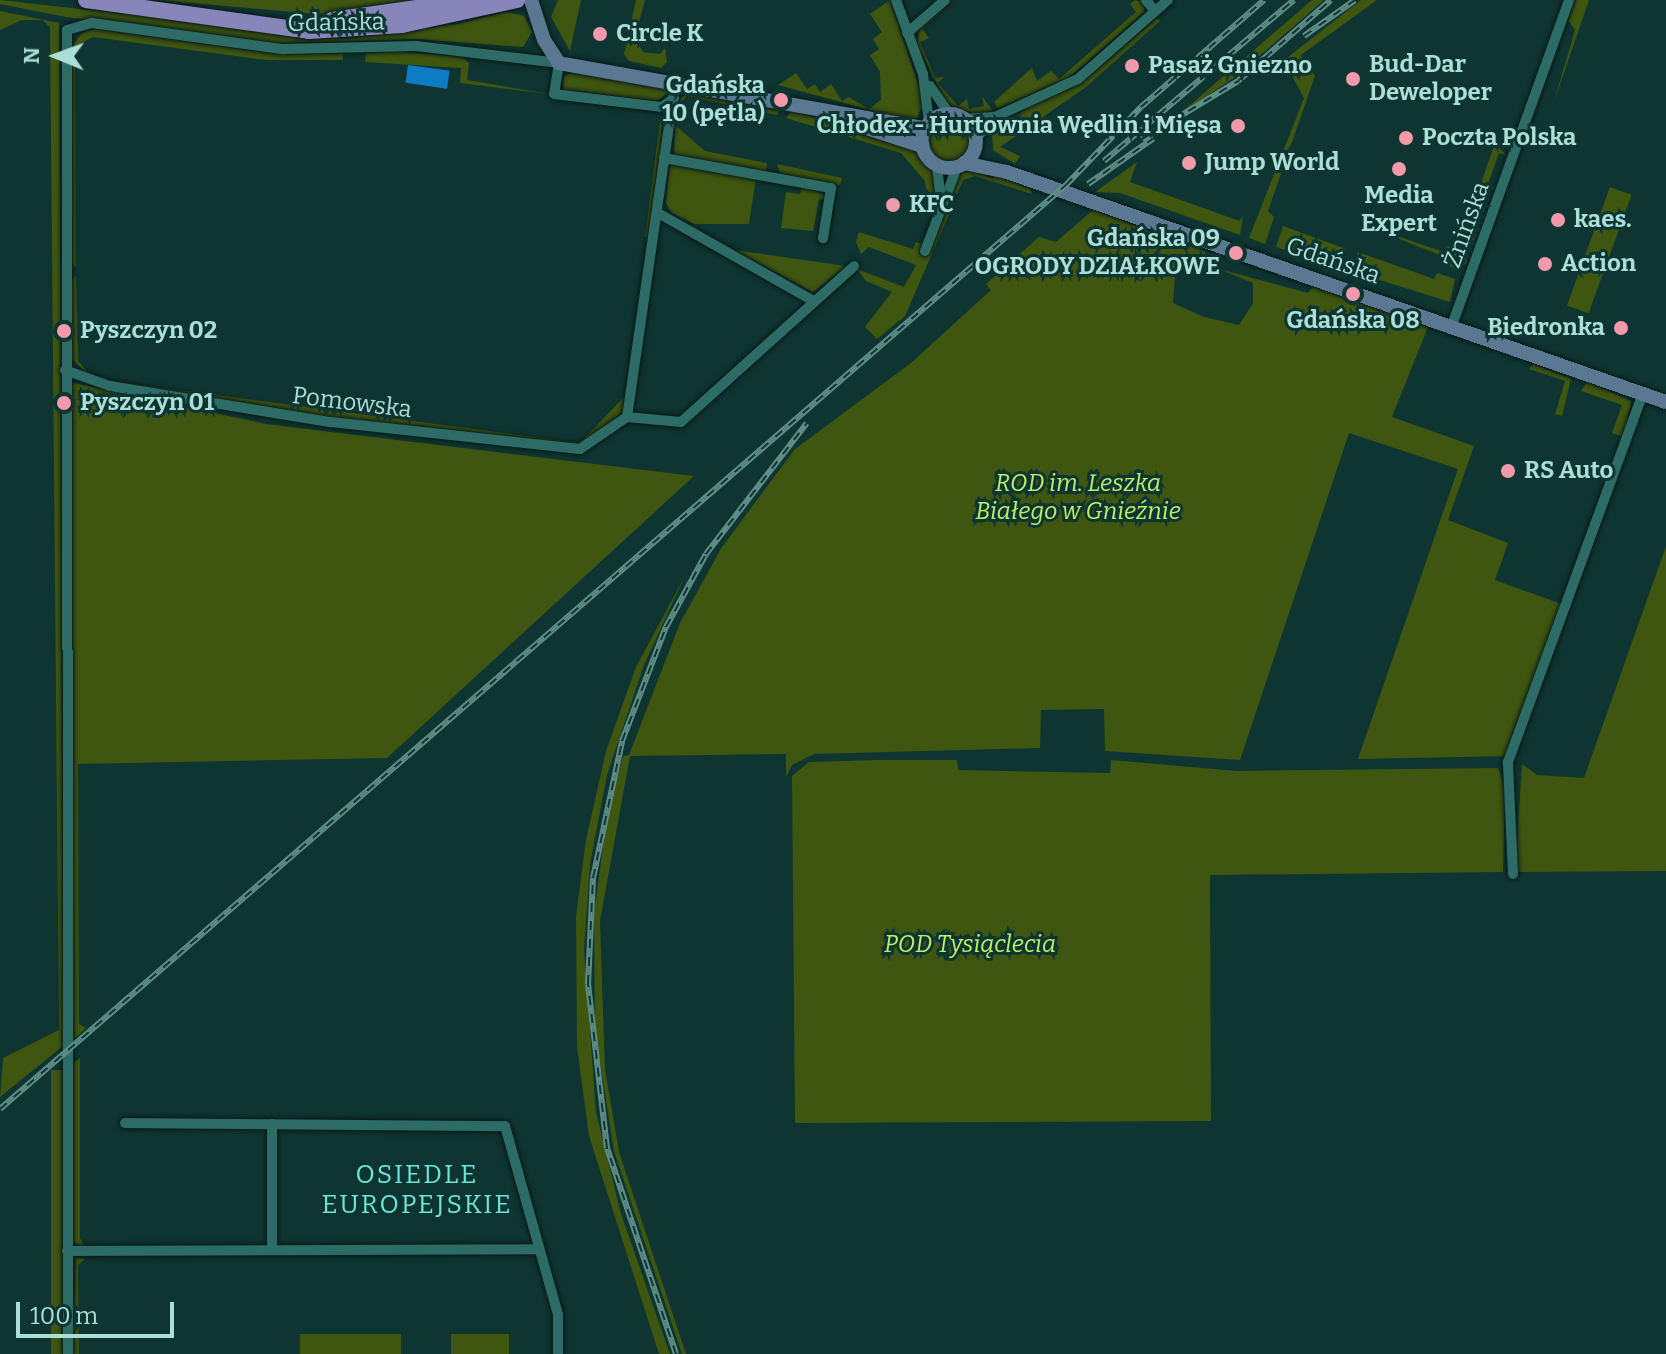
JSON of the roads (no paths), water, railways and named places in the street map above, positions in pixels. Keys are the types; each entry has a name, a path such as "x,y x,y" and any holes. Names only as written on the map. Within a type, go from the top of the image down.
{"main road":[{"name":"Gdańska","path":"86,0 309,31 352,30 447,17 517,0"},
{"name":"Gdańska","path":"230,19 345,20 472,0"}],"street":[{"path":"531,0 544,40 559,63 554,94 662,107 674,98"},
{"path":"896,0 923,74 949,113 965,119 996,117 1078,79 1168,0"},
{"path":"907,33 945,0"},
{"path":"1146,0 1155,11"},
{"name":"Żnińska","path":"1451,328 1569,0"},
{"name":"Gdańska","path":"65,370 67,30 92,23 283,49 416,46 678,81 841,116 926,125"},
{"path":"923,74 926,125 922,146 937,165 941,203"},
{"path":"678,81 627,417 678,424 854,266"},
{"path":"926,125 949,113"},
{"name":"Gdańska","path":"841,116 922,146"},
{"path":"925,251 941,203 960,165 996,117"},
{"path":"965,119 976,141"},
{"name":"Gdańska","path":"976,141 1007,172"},
{"path":"664,158 831,188 823,238"},
{"path":"937,165 960,165"},
{"name":"Gdańska","path":"960,165 1007,172 1666,402"},
{"path":"658,213 815,302"},
{"path":"65,370 68,1354"},
{"name":"Pomowska","path":"65,370 110,386 331,422 580,449 627,417"},
{"path":"1513,874 1508,762 1643,394"},
{"path":"125,1123 505,1126 558,1315 558,1354"},
{"path":"272,1124 272,1250"},
{"path":"67,1251 539,1249"}],"water":[{"path":"408,65 450,71 447,89 405,83"}],"railway":[{"path":"0,1109 1066,185 1141,107 1264,0"},
{"path":"1104,161 1294,0"},
{"path":"1142,139 1238,81 1331,0"},
{"path":"1304,36 1355,0"},
{"path":"1088,184 1154,138"},
{"path":"676,1354 607,1148 588,984 593,878 622,741 666,627 706,554 807,423"}],"place":[{"name":"Circle K","path":"600,34"},
{"name":"Pasaż Gniezno","path":"1132,66"},
{"name":"Bud-Dar Deweloper","path":"1353,79"},
{"name":"Gdańska 10 (pętla)","path":"781,100"},
{"name":"Chłodex - Hurtownia Wędlin i Mięsa","path":"1238,126"},
{"name":"Poczta Polska","path":"1406,138"},
{"name":"Jump World","path":"1189,163"},
{"name":"Media Expert","path":"1399,169"},
{"name":"KFC","path":"893,205"},
{"name":"kaes.","path":"1558,220"},
{"name":"Gdańska 09 OGRODY DZIAŁKOWE","path":"1236,253"},
{"name":"Action","path":"1545,264"},
{"name":"Gdańska 08","path":"1353,294"},
{"name":"Biedronka","path":"1621,328"},
{"name":"Pyszczyn 02","path":"64,331"},
{"name":"Pyszczyn 01","path":"64,403"},
{"name":"RS Auto","path":"1508,471"}],"district":[{"name":"OSIEDLE EUROPEJSKIE","path":"417,1190"}],"park label":[{"name":"ROD im. Leszka Białego w Gnieźnie","path":"1078,498"},
{"name":"POD Tysiąclecia","path":"970,945"}]}
